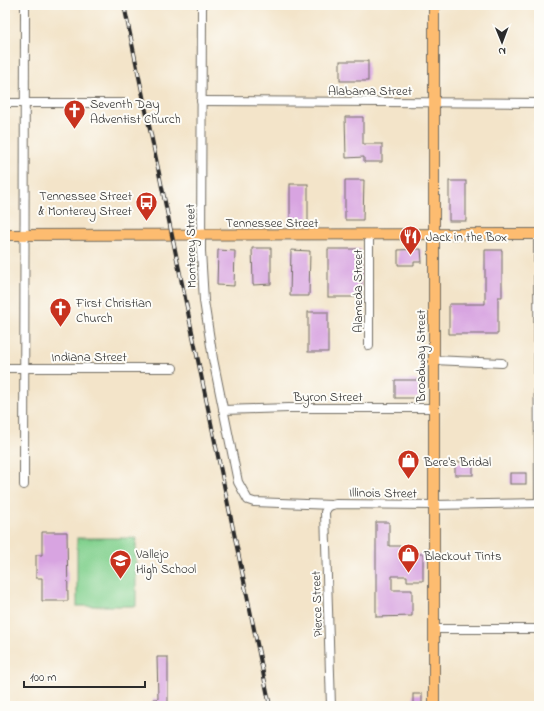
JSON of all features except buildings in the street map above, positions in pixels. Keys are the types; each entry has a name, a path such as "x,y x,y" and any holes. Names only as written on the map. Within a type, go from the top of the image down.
{"main road":[{"name":"Broadway Street","path":"434,5 434,706"},
{"name":"Tennessee Street","path":"5,235 538,234"}],"street":[{"path":"24,485 25,5"},
{"name":"Monterey Street","path":"202,5 201,235 204,301 213,359 239,482"},
{"name":"Alabama Street","path":"201,101 539,103"},
{"path":"5,103 126,103"},
{"path":"538,234 539,503"},
{"name":"Alameda Street","path":"369,235 369,346"},
{"path":"433,360 502,363"},
{"name":"Indiana Street","path":"5,368 173,368"},
{"name":"Byron Street","path":"223,410 289,408 434,408"},
{"name":"Illinois Street","path":"239,482 248,500 254,502 332,505 539,503"},
{"name":"Pierce Street","path":"331,706 325,512 328,507 332,505"},
{"path":"434,629 539,629"}],"green space":[{"path":"77,538 136,538 136,606 77,606"}],"railway":[{"path":"124,5 270,706"}],"place":[{"name":"Seventh Day Adventist Church","path":"74,130"},
{"name":"Tennessee Street & Monterey Street","path":"147,222"},
{"name":"Jack in the Box","path":"410,256"},
{"name":"First Christian Church","path":"61,328"},
{"name":"Bere's Bridal","path":"409,480"},
{"name":"Blackout Tints","path":"408,574"},
{"name":"Vallejo High School","path":"121,580"}]}
